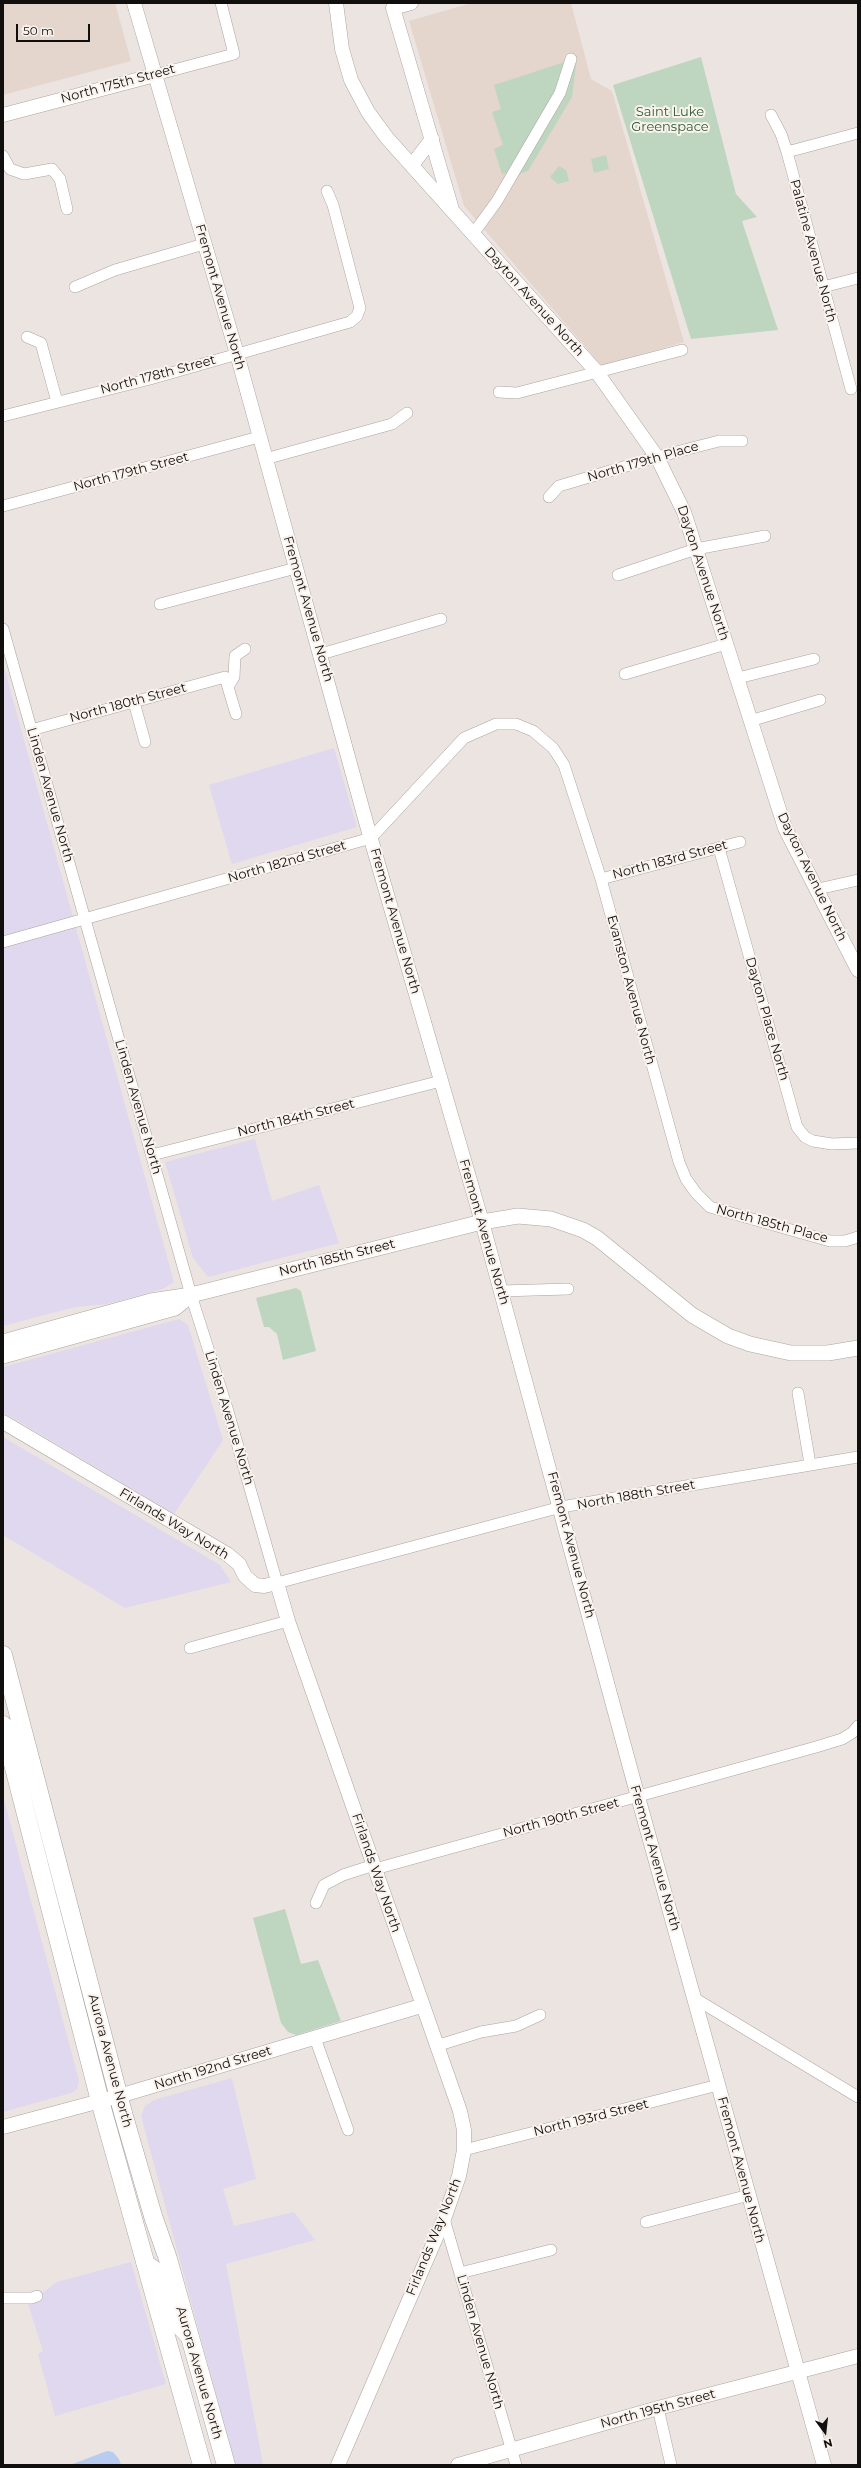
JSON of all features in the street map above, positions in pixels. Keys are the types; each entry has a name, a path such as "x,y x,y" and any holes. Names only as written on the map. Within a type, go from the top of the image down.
{"highway":[{"name":"Aurora Avenue North","path":"3,1655 41,1806 119,2096 226,2465"},
{"name":"Aurora Avenue North","path":"3,1725 100,2101 202,2465"}],"main road":[{"name":"North 185th Street","path":"3,1342 151,1301 191,1295 502,1217 535,1216 568,1223 597,1238 692,1315 728,1336 770,1349 809,1354 858,1348"},
{"name":"North 185th Street","path":"3,1356 175,1308 191,1295"},
{"path":"13,1764 34,1778"},
{"path":"21,1796 41,1806"},
{"path":"145,2263 161,2274 175,2322 189,2336"}],"street":[{"name":"Fremont Avenue North","path":"134,3 237,354 371,838 482,1222 561,1507 638,1797 824,2465"},
{"name":"North 175th Street","path":"3,115 234,54 220,3"},
{"name":"Dayton Avenue North","path":"336,3 342,49 351,80 368,112 412,165 596,371 657,457 684,512 785,828 858,970"},
{"path":"411,3 393,6 452,209"},
{"path":"473,234 498,201 560,93 572,59"},
{"name":"Palatine Avenue North","path":"771,115 781,134 787,152 851,389"},
{"path":"787,152 858,133"},
{"path":"412,165 432,139"},
{"path":"3,156 10,169 24,174 52,170 60,179 67,209"},
{"name":"North 178th Street","path":"3,416 237,354 350,322 357,316 360,308 333,205 327,192"},
{"path":"75,287 115,270 204,244"},
{"path":"823,288 858,278"},
{"path":"26,337 41,344 57,402"},
{"path":"499,392 517,393 596,371 682,350"},
{"path":"265,459 392,424 407,413"},
{"name":"North 179th Street","path":"3,506 260,437"},
{"name":"North 179th Place","path":"549,497 559,486 657,457 719,440 742,441"},
{"path":"618,575 696,549 765,536"},
{"path":"160,604 296,568"},
{"path":"321,654 441,619"},
{"name":"Linden Avenue North","path":"3,629 191,1295 238,1446 277,1583"},
{"path":"625,674 726,644"},
{"path":"236,714 227,682 234,677 235,656 245,649"},
{"path":"738,678 814,659"},
{"name":"North 180th Street","path":"31,730 134,702 227,682"},
{"path":"750,721 820,700"},
{"path":"134,702 145,742"},
{"name":"Evanston Avenue North","path":"371,838 448,753 464,738 480,729 496,724 516,724 533,730 552,748 564,765 601,879 679,1162 686,1179 696,1193 710,1207"},
{"name":"North 182nd Street","path":"3,942 371,838"},
{"name":"North 183rd Street","path":"601,879 740,842"},
{"name":"Dayton Place North","path":"719,848 797,1127 805,1137 813,1141 832,1144 858,1143"},
{"path":"818,890 858,880"},
{"name":"North 184th Street","path":"152,1155 441,1081"},
{"name":"North 185th Place","path":"710,1207 830,1241 846,1241 858,1238"},
{"path":"501,1291 568,1289"},
{"path":"798,1393 810,1464"},
{"name":"Firlands Way North","path":"3,1422 227,1554 239,1564 245,1576 255,1585 264,1586 277,1583 288,1622 421,2006 460,2110 464,2130 464,2150 459,2176 444,2219 338,2465"},
{"name":"North 188th Street","path":"277,1583 561,1507 858,1457"},
{"path":"190,1648 288,1622"},
{"name":"North 190th Street","path":"316,1903 324,1885 344,1874 638,1797 842,1739 852,1733 858,1726"},
{"path":"694,1998 858,2097"},
{"name":"North 192nd Street","path":"3,2127 119,2096 421,2006"},
{"path":"436,2046 481,2032 516,2026 540,2016"},
{"path":"315,2038 348,2130"},
{"name":"North 193rd Street","path":"464,2150 718,2085"},
{"path":"646,2222 749,2195"},
{"name":"Linden Avenue North","path":"444,2219 516,2465"},
{"path":"460,2273 552,2250"},
{"path":"3,2298 32,2298 37,2296"},
{"name":"North 195th Street","path":"458,2465 658,2408 858,2356"},
{"path":"658,2408 671,2465"}],"shaded area":[{"path":"3,3 115,3 131,61 3,95"},
{"path":"472,3 571,3 591,79 612,91 684,342 602,366 464,206 409,21"},
{"path":"3,664 174,1282 163,1289 107,1304 75,1307 3,1326"},
{"path":"334,748 357,827 232,864 209,785"},
{"path":"255,1139 272,1201 319,1185 339,1243 208,1277 193,1258 165,1162"},
{"path":"179,1319 188,1325 223,1440 174,1514 3,1412 3,1367"},
{"path":"3,1437 220,1565 231,1582 125,1608 3,1535"},
{"path":"3,1796 79,2081 77,2089 71,2093 3,2112"},
{"path":"232,2078 256,2179 223,2189 234,2226 294,2212 315,2240 226,2264 263,2465 235,2465 141,2116 145,2106 154,2100"},
{"path":"131,2262 166,2384 55,2416 38,2354 43,2351 28,2304 57,2282"}],"green space":[{"name":"Saint Luke Greenspace","path":"701,57 736,194 757,217 742,221 778,330 691,339 613,85"},
{"path":"577,58 572,97 528,171 521,173 506,194 508,173 502,174 494,149 503,145 492,112 501,109 494,85"},
{"path":"606,155 609,169 594,173 591,159"},
{"path":"559,166 566,170 569,181 558,184 550,177"},
{"path":"296,1288 301,1291 316,1351 283,1360 277,1334 269,1327 264,1327 256,1298"},
{"path":"285,1909 301,1964 318,1960 341,2021 296,2035 288,2032 281,2023 253,1918"}],"water":[{"path":"107,2451 113,2452 119,2459 121,2465 70,2465"}]}
